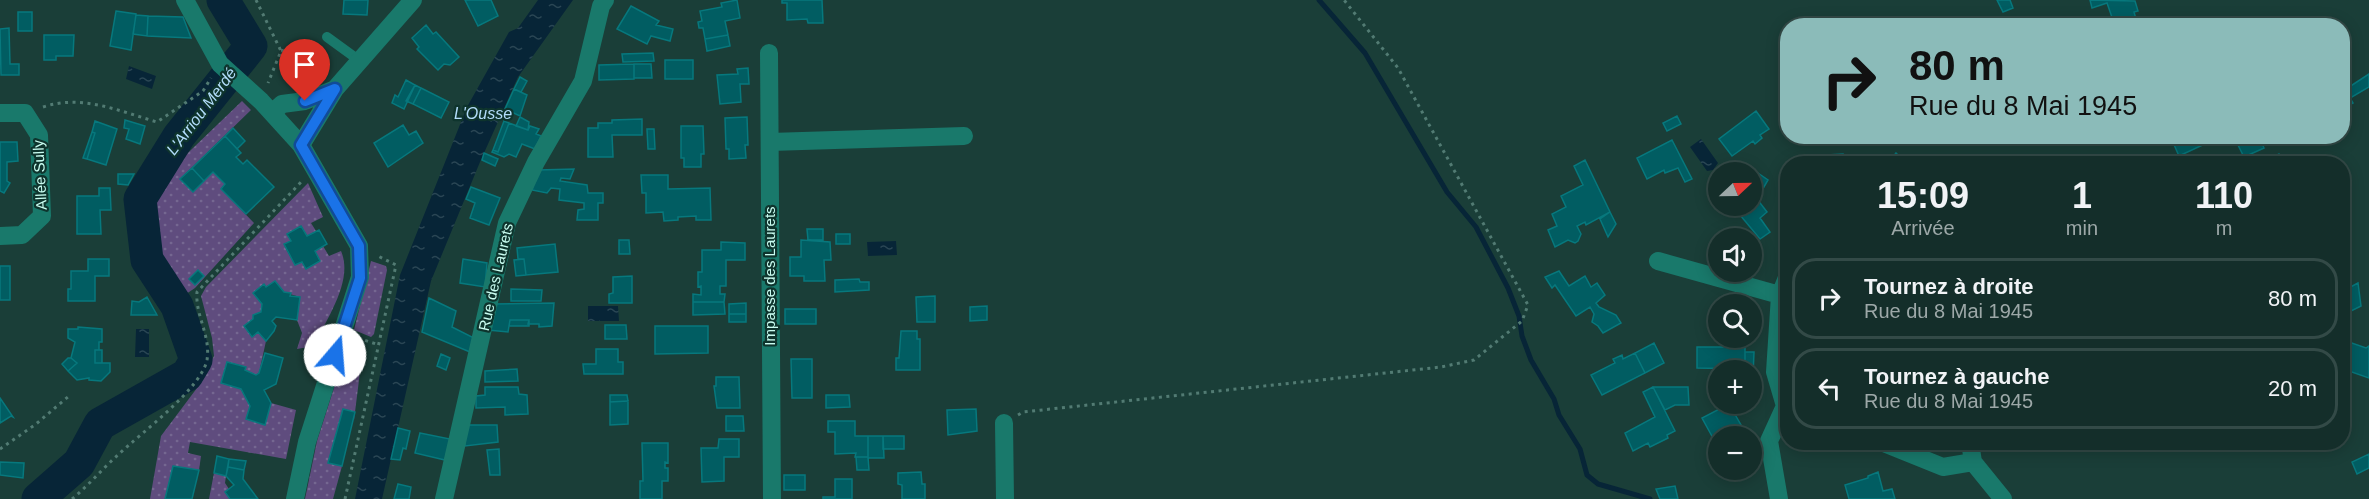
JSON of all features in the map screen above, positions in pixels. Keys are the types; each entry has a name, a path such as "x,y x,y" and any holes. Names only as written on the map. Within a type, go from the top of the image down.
{"street":[{"path":"185,0 223,67 261,102 301,145 359,246 360,278 307,442 295,499"},
{"path":"301,145 335,89 414,0"},
{"name":"Rue des Laurets","path":"444,499 507,223 536,162 584,81 601,6 605,0"},
{"name":"Impasse des Laurets","path":"769,53 772,499"},
{"path":"261,102 282,104 305,101 335,89"},
{"path":"0,113 26,112"},
{"name":"Allée Sully","path":"0,236 22,235 42,216 39,135 26,112"},
{"path":"770,142 964,136"},
{"path":"1658,261 1780,295 1775,372 1780,386"},
{"path":"1779,499 1769,441 1780,420"},
{"path":"1004,423 1005,499"},
{"path":"1902,450 1943,466 1973,462"},
{"path":"1971,450 1973,462 2003,499"}],"lane":[{"path":"327,37 360,61"}],"path":[{"path":"256,0 281,51 261,102"},
{"path":"1004,423 1023,412 1441,367 1474,360 1522,321 1528,305 1398,68 1344,0"},
{"path":"281,51 327,37"},
{"path":"26,112 58,102 90,102 157,122 203,91 223,67"},
{"path":"72,499 118,454 150,428 200,377 206,363 208,346 196,303 197,292 303,180 317,172"},
{"path":"345,499 396,265 359,246"},
{"path":"0,449 36,424 69,396"}],"shaded area":[{"path":"242,101 251,110 180,179 193,191 213,172 225,184 221,189 254,223 195,288 186,294 156,249 155,204 168,172"},
{"path":"308,183 323,217 311,223 316,231 307,236 301,226 287,234 291,241 284,245 295,265 302,262 306,268 320,261 315,251 323,246 329,256 341,251 344,275 337,300 314,346 297,349 302,333 297,320 300,297 264,285 261,312 253,315 253,319 244,326 252,337 258,332 266,341 259,373 256,375 245,370 246,367 228,362 221,383 241,389 250,406 247,419 265,424 271,403 296,410 286,459 190,442 188,453 201,456 199,470 173,466 165,499 150,499 161,436 200,384 214,356 212,338 201,296 206,287"},
{"path":"371,261 386,266 387,270 374,334 371,337 354,330"},
{"path":"348,344 363,348 354,420 354,412 343,410 328,462 342,466 333,499 305,499 317,441"},
{"path":"214,473 226,476 225,483 229,489 230,499 209,499"}],"water":[{"name":"L'Ousse","path":"538,0 573,0 518,77 431,281 382,499 355,499 400,275 467,107 509,32 518,28"},
{"path":"129,66 156,76 152,89 126,79"},
{"path":"1701,139 1717,162 1708,162 1707,171 1690,147"},
{"path":"896,241 897,255 868,256 867,242"},
{"path":"588,306 618,306 619,321 588,321"},
{"path":"136,329 149,329 149,357 135,357"}],"building":[{"path":"344,0 368,0 367,15 343,14"},
{"path":"465,0 491,0 498,16 478,26"},
{"path":"737,0 740,18 725,21 728,35 705,39 703,28 699,28 698,22 702,21 700,11 722,7 721,3"},
{"path":"782,0 822,0 823,23 808,23 807,19 787,20 787,3 782,3"},
{"path":"1997,0 2010,0 2013,8 2003,12"},
{"path":"2090,0 2135,1 2138,11 2134,12 2136,18 2112,18 2107,3 2092,8"},
{"path":"631,6 659,21 656,25 673,29 670,41 651,36 647,44 617,29"},
{"path":"116,11 136,14 131,50 110,46"},
{"path":"18,12 32,12 32,31 18,31"},
{"path":"136,15 148,16 147,36 133,34"},
{"path":"148,16 183,17 191,38 147,36"},
{"path":"426,25 433,34 436,32 459,57 450,65 444,64 438,70 417,49 419,47 412,38"},
{"path":"9,28 10,64 19,64 19,75 1,75 0,29"},
{"path":"44,35 74,35 73,56 56,56 56,60 44,60"},
{"path":"728,35 730,46 707,51 705,39"},
{"path":"653,53 654,61 623,62 622,54"},
{"path":"665,60 693,60 693,79 665,79"},
{"path":"634,64 651,64 652,78 634,78"},
{"path":"634,64 634,79 599,80 599,65"},
{"path":"748,68 749,84 740,84 741,102 720,104 717,75 738,74 737,69"},
{"path":"2369,74 2369,87 2350,98 2350,86"},
{"path":"520,77 527,81 521,92 514,89"},
{"path":"406,80 415,85 404,109 392,103 395,95 398,97"},
{"path":"415,85 421,88 413,104 406,101"},
{"path":"421,88 449,102 441,118 413,104"},
{"path":"514,89 527,95 520,116 505,109"},
{"path":"1756,111 1769,129 1760,135 1762,138 1755,144 1753,141 1732,156 1719,139"},
{"path":"1677,116 1681,124 1667,131 1663,123"},
{"path":"520,117 529,122 528,130 516,126"},
{"path":"747,117 746,158 729,159 729,149 726,149 725,118"},
{"path":"642,119 642,135 612,135 613,157 588,157 588,128 598,128 598,123 612,123 612,120"},
{"path":"125,120 145,126 140,144 126,139 129,129 124,128"},
{"path":"95,121 117,129 106,165 87,159 95,133 92,132"},
{"path":"504,121 509,123 498,152 493,150"},
{"path":"509,123 528,130 530,126 539,129 536,134 541,136 535,149 522,144 516,157 509,154 504,157 492,152 493,150 498,152"},
{"path":"403,125 409,135 416,131 423,143 388,167 374,143"},
{"path":"681,126 703,126 704,154 701,154 701,167 684,167 684,158 681,158"},
{"path":"233,128 245,141 237,149 225,136"},
{"path":"647,129 654,129 655,149 648,149"},
{"path":"92,132 95,133 87,159 83,158"},
{"path":"225,136 241,153 236,157 243,164 247,160 274,187 246,214 221,189 225,184 213,172 204,181 192,168"},
{"path":"1672,140 1692,179 1685,182 1678,168 1665,173 1664,170 1647,179 1637,158"},
{"path":"0,142 17,142 18,161 7,162 7,181 10,183 4,193 0,191"},
{"path":"2174,144 2205,144 2179,156"},
{"path":"2262,144 2264,148 2244,156 2238,145"},
{"path":"484,153 498,159 495,166 482,160"},
{"path":"1843,154 1843,156 1827,156"},
{"path":"1585,160 1610,212 1586,225 1585,222 1577,226 1581,234 1575,243 1568,240 1555,247 1548,230 1557,226 1552,214 1566,207 1561,196 1583,185 1574,166"},
{"path":"192,168 204,181 193,192 180,179"},
{"path":"574,169 570,179 561,178 560,181 587,185 588,193 603,193 603,203 598,203 598,220 577,220 578,210 584,209 584,203 559,200 560,189 551,188 547,193 532,190 538,170"},
{"path":"118,174 134,174 128,185 118,184"},
{"path":"641,175 668,175 668,189 710,188 711,220 696,220 696,216 664,221 663,212 646,213 646,193 642,193"},
{"path":"1762,176 1768,180 1762,190"},
{"path":"471,187 500,198 489,225 470,218 475,203 466,199"},
{"path":"99,188 110,188 111,210 100,210 101,234 77,234 77,196 99,196"},
{"path":"1762,206 1767,212 1760,218 1770,232 1762,238 1762,228 1751,228 1741,216 1762,216"},
{"path":"1610,212 1616,224 1608,237 1600,219"},
{"path":"301,226 307,236 319,230 327,244 315,251 320,261 306,269 302,262 295,265 284,244 291,241 287,234"},
{"path":"807,229 823,229 823,240 808,240"},
{"path":"836,234 850,234 850,244 836,244"},
{"path":"619,240 629,240 630,254 619,254"},
{"path":"801,240 830,242 831,260 824,260 825,281 804,281 804,276 790,276 790,257 801,257"},
{"path":"721,242 745,243 745,260 726,260 726,286 720,286 720,294 725,294 724,302 693,302 693,294 701,295 701,286 698,287 698,272 702,272 702,250 721,250"},
{"path":"555,244 558,272 526,275 524,259 518,259 517,248"},
{"path":"88,259 109,259 109,276 95,276 95,301 68,301 71,271 88,271"},
{"path":"463,259 487,263 485,287 460,283"},
{"path":"524,259 526,275 516,276 514,260"},
{"path":"0,266 10,266 10,300 0,300"},
{"path":"198,270 204,276 195,285 189,279"},
{"path":"1559,271 1569,286 1585,276 1591,287 1597,283 1605,295 1596,303 1599,307 1616,315 1621,323 1603,333 1592,322 1594,314 1590,307 1576,316 1555,285 1552,288 1545,277"},
{"path":"632,276 632,303 609,303 609,294 613,293 613,277"},
{"path":"859,279 860,282 869,282 869,290 835,292 835,280"},
{"path":"275,281 284,292 291,293 290,296 300,297 297,320 276,317 272,321 276,326 274,331 266,341 258,332 252,337 244,326 253,319 253,315 261,312 262,304 253,293 264,284 266,287"},
{"path":"2358,283 2361,306 2350,312 2350,287"},
{"path":"511,289 542,290 541,301 511,301"},
{"path":"935,296 935,322 917,322 916,297"},
{"path":"147,297 157,315 131,315 132,301 139,302"},
{"path":"429,298 456,311 452,327 476,339 470,352 422,332"},
{"path":"693,302 724,302 725,314 693,315"},
{"path":"554,303 552,326 539,327 539,324 528,324 529,320 510,320 508,332 488,330 493,304"},
{"path":"746,303 746,314 729,314 729,304"},
{"path":"987,306 987,320 970,321 970,307"},
{"path":"785,309 816,309 816,324 785,324"},
{"path":"729,314 746,314 746,322 729,322"},
{"path":"510,320 529,320 529,326 509,326"},
{"path":"605,325 626,325 627,339 605,339"},
{"path":"655,326 708,326 708,353 655,354"},
{"path":"78,327 102,329 102,342 99,342 99,350 95,350 95,363 110,363 110,372 101,381 89,380 89,378 77,380 68,371 77,363 71,358 75,342 68,338 68,329 78,329"},
{"path":"901,331 917,331 917,339 920,339 920,370 896,370"},
{"path":"2350,342 2366,348 2369,346 2369,378 2350,371"},
{"path":"1654,343 1664,363 1645,373 1635,353"},
{"path":"1697,347 1745,348 1745,360 1708,360 1708,368 1697,368"},
{"path":"596,349 618,349 618,362 623,362 623,374 584,374 583,364 596,364"},
{"path":"95,350 102,350 102,363 95,363"},
{"path":"1745,352 1754,352 1754,360 1745,360"},
{"path":"265,353 283,358 276,384 264,390 271,403 265,425 246,419 250,406 241,389 221,383 227,362 246,367 245,370 256,375 259,373"},
{"path":"1635,353 1645,373 1602,395 1591,375 1615,363 1613,359 1622,355 1623,359"},
{"path":"441,354 450,358 446,370 437,366"},
{"path":"68,358 77,363 68,371 62,364"},
{"path":"791,359 812,359 812,398 792,398"},
{"path":"517,369 518,381 485,382 485,371"},
{"path":"716,377 739,377 740,408 717,408 714,386 716,386"},
{"path":"485,387 518,387 519,394 527,395 528,414 505,415 505,407 476,408 476,396 485,395"},
{"path":"1653,387 1675,431 1667,435 1668,438 1650,447 1648,443 1633,451 1625,433 1655,417 1643,392"},
{"path":"1653,387 1688,387 1689,405 1675,405 1665,410"},
{"path":"610,395 627,395 628,401 610,402"},
{"path":"826,395 849,395 850,407 826,408"},
{"path":"0,398 13,417 0,423"},
{"path":"628,401 628,424 610,425 610,402"},
{"path":"343,409 355,412 342,466 328,463"},
{"path":"976,409 977,431 948,435 947,410"},
{"path":"1710,414 1735,414 1741,425 1708,426 1708,429 1702,418"},
{"path":"726,416 743,416 744,431 726,431"},
{"path":"828,421 855,421 855,436 868,436 868,457 855,457 856,453 835,454 835,432 828,432"},
{"path":"465,425 497,425 498,442 465,446"},
{"path":"398,428 410,431 406,449 403,448 400,460 391,459"},
{"path":"420,433 450,439 445,460 415,453"},
{"path":"868,436 883,436 884,458 868,458"},
{"path":"883,436 904,436 904,449 883,449"},
{"path":"719,439 739,439 739,457 724,457 724,481 702,482 701,448 718,448"},
{"path":"642,443 668,443 668,463 665,462 665,468 668,468 668,481 662,481 662,499 640,499 640,481 643,481"},
{"path":"499,449 500,475 490,475 487,450"},
{"path":"2369,454 2369,468 2357,474 2352,462"},
{"path":"217,456 229,459 226,476 214,473"},
{"path":"856,457 868,457 869,470 857,470"},
{"path":"229,459 246,461 244,470 228,467"},
{"path":"0,462 24,463 23,478 0,475"},
{"path":"173,466 199,470 192,499 165,499"},
{"path":"228,467 244,470 243,479 258,499 230,499 225,492 234,485 226,476"},
{"path":"921,472 922,484 925,484 925,499 902,499 902,485 898,484 898,473"},
{"path":"1878,472 1883,491 1892,489 1895,499 1849,499 1845,485 1868,478"},
{"path":"784,475 805,475 805,490 784,490"},
{"path":"835,479 852,479 852,499 823,499 823,497 835,497"},
{"path":"398,484 411,487 409,499 394,499"},
{"path":"1675,486 1678,499 1660,499 1656,489"}],"waterway":[{"name":"L'Arriou Merdé","path":"38,499 79,463 100,424 187,375 196,360 177,306 147,260 140,199 179,136 251,46 223,0"},
{"path":"1319,0 1365,53 1447,192 1476,227 1508,288 1519,316 1522,336 1531,360 1554,399 1559,415 1580,449 1587,475 1598,484 1650,499"}],"route":[{"path":"305,101 335,89 301,145 359,246 360,278 335,355"}]}
